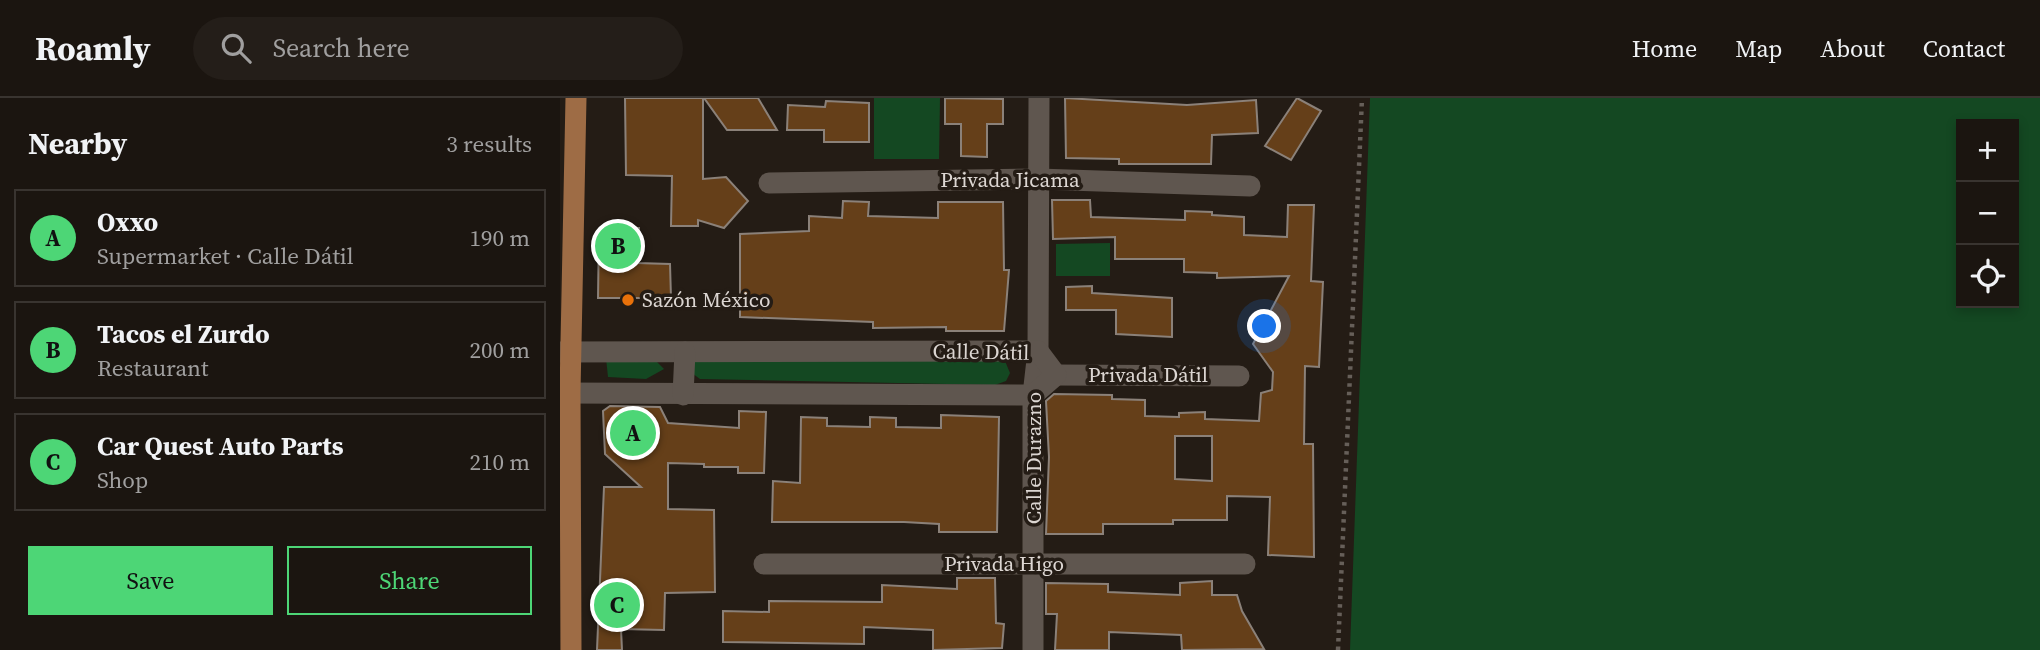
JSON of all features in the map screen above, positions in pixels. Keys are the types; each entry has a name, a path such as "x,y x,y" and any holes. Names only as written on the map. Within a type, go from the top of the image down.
{"main road":[{"path":"571,650 565,352 576,98"}],"street":[{"name":"Calle Durazno","path":"1034,650 1033,395 1038,351 1039,98"},
{"name":"Privada Jicama","path":"769,183 1038,179 1250,186"},
{"name":"Calle Dátil","path":"565,352 1038,351 1056,375 1033,395 565,393"},
{"path":"684,395 685,352"},
{"name":"Privada Dátil","path":"1056,375 1239,376"},
{"name":"Privada Higo","path":"764,564 1245,564"}],"path":[{"path":"1338,650 1362,98"}],"green space":[{"path":"874,98 940,98 939,159 874,159"},
{"path":"1370,98 2040,98 2040,650 1350,650"},
{"path":"1110,243 1110,276 1056,276 1056,244"},
{"path":"696,352 1005,361 1010,373 1006,381 995,385 700,379 689,371"},
{"path":"606,358 657,362 664,369 646,379 608,377"}],"building":[{"path":"625,98 703,98 703,179 726,177 748,201 724,228 698,220 698,226 671,226 672,176 626,175"},
{"path":"704,98 758,98 777,130 727,130"},
{"path":"945,98 1003,99 1003,124 987,124 987,157 961,156 961,124 945,124"},
{"path":"1065,98 1187,105 1256,100 1258,133 1212,135 1211,164 1119,164 1119,159 1066,158"},
{"path":"1297,98 1321,111 1291,160 1265,146"},
{"path":"826,101 869,103 869,142 824,142 824,130 787,130 788,105 825,107"},
{"path":"1052,200 1090,200 1091,217 1185,220 1185,211 1244,217 1244,235 1287,237 1288,205 1314,205 1311,281 1323,282 1319,367 1305,366 1304,444 1313,444 1314,557 1268,555 1270,497 1227,496 1227,520 1173,520 1173,524 1103,524 1103,534 1046,534 1049,457 1046,401 1054,394 1112,395 1112,399 1145,400 1145,416 1179,417 1179,413 1205,412 1205,419 1259,421 1261,393 1272,390 1273,372 1253,344 1289,276 1217,278 1217,273 1184,272 1184,259 1115,259 1115,237 1053,239","holes":["1175,436 1212,436 1212,481 1175,479"]},
{"path":"843,201 869,202 868,216 938,218 938,202 1003,202 1004,270 1009,270 1004,331 946,331 946,327 873,328 873,322 740,317 740,234 809,231 809,216 842,218"},
{"path":"639,228 637,263 670,264 671,298 598,298 599,229"},
{"path":"1092,286 1092,293 1172,298 1172,337 1116,334 1116,310 1066,310 1066,287"},
{"path":"610,406 660,407 668,423 739,428 739,411 766,412 764,473 738,473 738,467 668,463 668,509 714,510 715,592 665,593 664,630 621,629 622,650 597,650 604,487 641,487 605,454 603,411"},
{"path":"941,415 999,417 997,532 939,532 939,524 904,522 772,522 773,481 800,483 801,417 827,418 827,426 870,427 870,417 896,418 896,427 941,428"},
{"path":"957,578 995,578 996,623 1004,624 1002,648 933,650 933,630 864,627 864,644 723,642 723,611 769,612 769,601 882,602 882,585 957,589"},
{"path":"1212,581 1212,595 1237,595 1242,611 1264,649 1182,650 1181,635 1109,632 1109,650 1055,650 1057,614 1046,614 1046,583 1108,584 1108,592 1180,595 1180,583"}],"place":[{"name":"Tacos el Zurdo","path":"618,246"},
{"name":"Sazón México","path":"628,300"},
{"name":"Oxxo","path":"633,433"},
{"name":"Car Quest Auto Parts","path":"617,605"}]}
